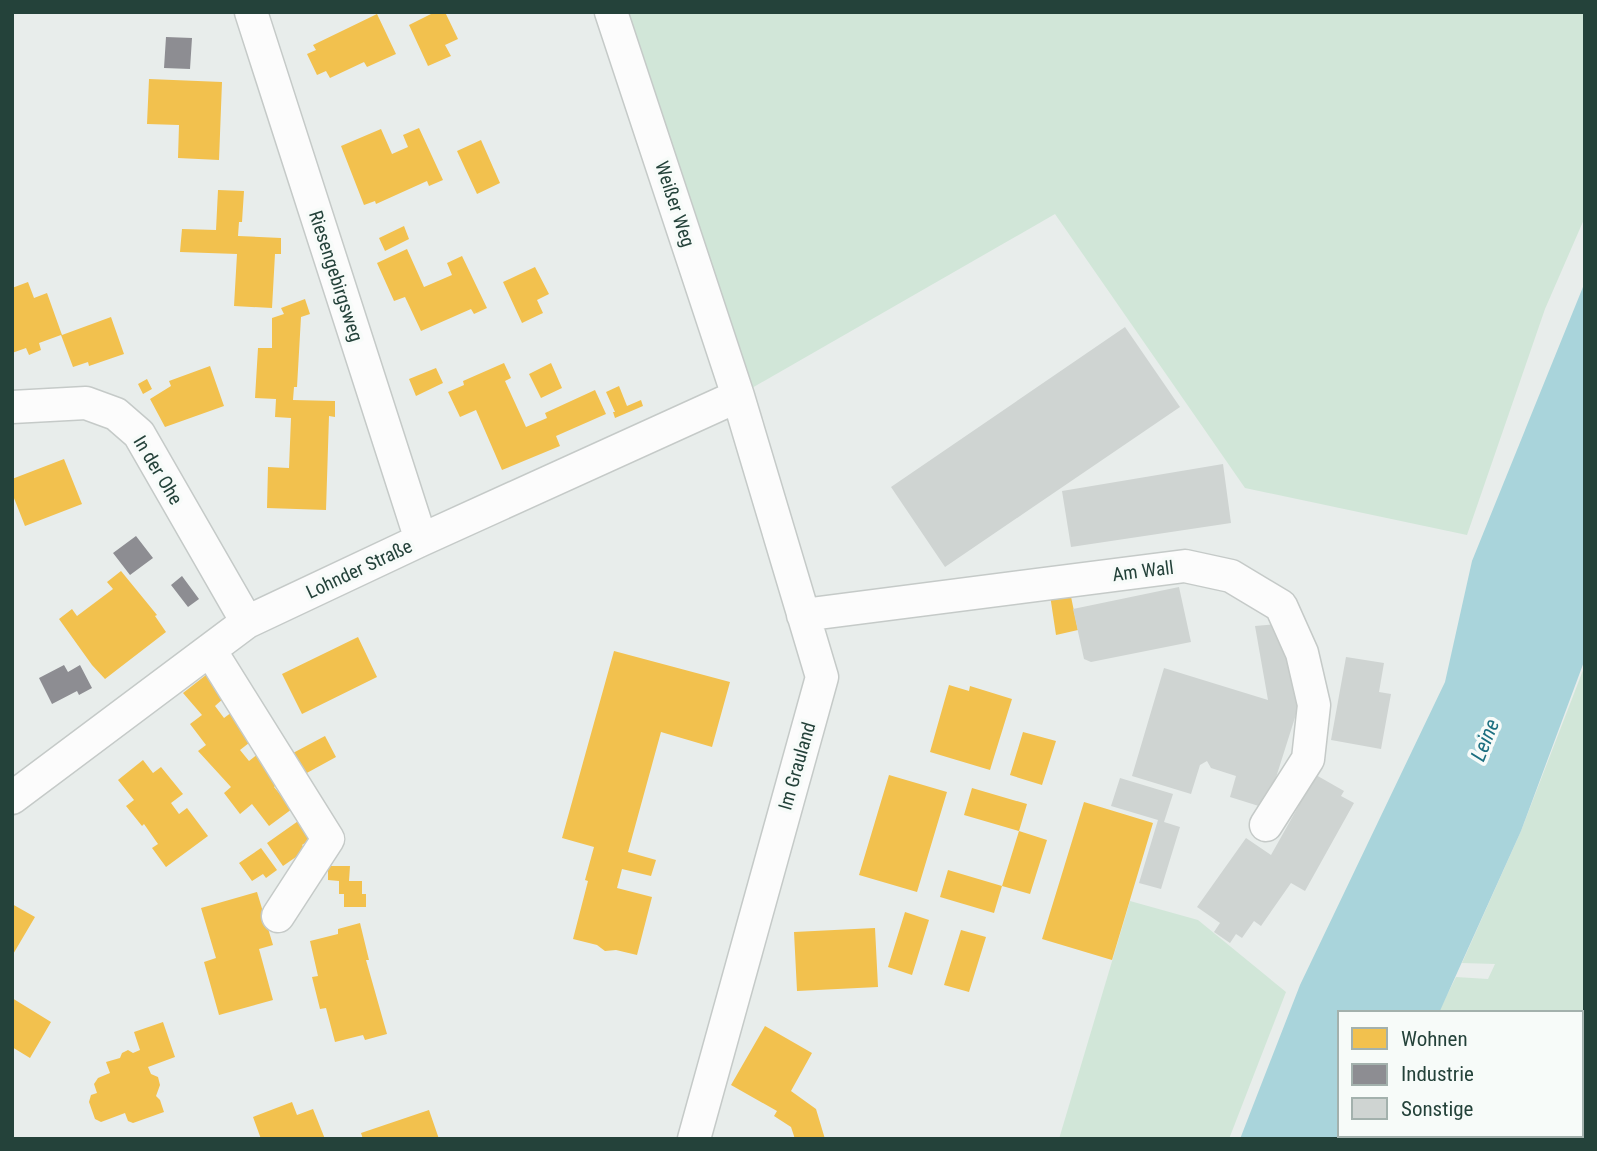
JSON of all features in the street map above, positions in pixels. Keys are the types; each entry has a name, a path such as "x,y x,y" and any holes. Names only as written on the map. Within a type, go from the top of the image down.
{"street":[{"name":"Riesengebirgsweg","path":"251,12 421,540"},
{"name":"Weißer Weg","path":"611,12 738,396"},
{"name":"Lohnder Straße","path":"12,798 247,622 738,396"},
{"name":"Im Grauland","path":"694,1139 822,677 738,396"},
{"name":"In der Ohe","path":"12,407 86,403 116,414 139,433 247,622"},
{"name":"Am Wall","path":"803,615 1185,566 1231,576 1281,606 1302,653 1314,705 1308,759 1266,825"},
{"path":"210,650 328,839 278,916"}],"green space":[{"path":"611,12 1585,12 1585,217 1545,309 1467,535 1245,488 1055,214 738,396"},
{"path":"1585,665 1585,1139 1375,1139 1583,1137 1583,1011 1439,1011 1456,977 1488,979 1495,964 1462,963 1521,831"},
{"path":"1130,901 1198,920 1286,992 1229,1139 1059,1139"}],"water":[{"name":"Leine","path":"1585,282 1585,659 1521,831 1440,1011 1338,1011 1338,1137 1376,1137 1375,1139 1240,1139 1300,985 1445,682 1472,561"}],"building: Wohnen":[{"path":"435,12 445,12 458,39 445,45 451,56 428,66 409,25"},
{"path":"377,14 396,54 367,67 364,62 330,78 326,71 317,75 307,54 316,50 313,45"},
{"path":"149,79 222,82 219,160 178,158 179,125 147,124"},
{"path":"419,128 443,180 429,186 427,181 376,204 375,201 364,205 341,146 381,129 392,154 408,147 403,135"},
{"path":"481,140 500,183 477,194 457,151"},
{"path":"218,190 244,191 242,222 239,222 238,236 281,238 281,254 275,254 272,308 234,306 237,254 180,252 182,229 216,230"},
{"path":"404,226 409,239 385,251 379,238"},
{"path":"407,249 424,287 452,275 447,263 462,256 487,308 474,314 471,309 421,331 405,297 394,301 377,263"},
{"path":"535,267 549,294 537,300 543,313 522,323 503,282"},
{"path":"28,282 34,298 47,293 62,335 111,317 124,354 89,366 88,362 73,367 61,335 39,343 41,350 29,355 26,348 12,353 12,288"},
{"path":"305,299 310,314 301,317 297,387 294,387 293,400 335,401 335,417 329,416 326,510 267,508 268,467 289,468 291,418 275,417 276,399 255,398 258,348 272,348 272,318 284,314 281,308"},
{"path":"504,363 511,378 505,381 526,427 547,418 545,413 595,390 606,414 556,436 560,446 502,470 476,410 460,417 448,392 464,385 463,381"},
{"path":"551,363 562,388 541,398 529,374"},
{"path":"210,366 224,406 165,427 150,399 171,386 169,381"},
{"path":"436,368 443,383 416,396 409,379"},
{"path":"147,379 152,389 143,394 138,384"},
{"path":"619,386 627,406 641,400 643,406 615,418 606,392"},
{"path":"64,459 82,504 25,526 12,493 12,479"},
{"path":"121,571 157,615 155,616 166,632 105,679 59,619 72,609 77,616 113,589 107,582"},
{"path":"1070,592 1078,630 1056,635 1050,595"},
{"path":"358,637 377,677 302,714 282,674"},
{"path":"614,651 730,682 712,747 661,732 628,852 656,860 651,876 622,869 617,888 652,897 637,955 616,950 605,951 597,945 573,939 594,847 562,838"},
{"path":"206,675 224,698 215,706 224,718 232,712 254,739 240,750 249,761 258,754 280,782 274,787 292,809 269,826 252,804 240,814 224,793 231,787 198,751 206,745 190,724 202,715 183,693"},
{"path":"949,685 969,691 970,686 1012,699 990,770 930,752"},
{"path":"1023,732 1056,741 1042,785 1010,775"},
{"path":"325,736 336,757 305,774 293,753"},
{"path":"143,760 153,773 161,767 183,794 171,803 179,814 187,808 208,836 166,867 152,848 158,844 144,824 142,826 126,806 134,800 118,780"},
{"path":"889,775 947,792 917,892 859,875"},
{"path":"972,788 1027,804 1019,831 964,815"},
{"path":"1084,802 1153,823 1112,960 1042,939"},
{"path":"301,819 314,837 302,845 306,850 283,866 267,843"},
{"path":"1019,831 1047,840 1030,894 1002,886"},
{"path":"261,848 277,870 266,878 263,874 252,881 239,863"},
{"path":"328,866 350,866 349,881 362,881 366,907 344,907 344,894 339,894 339,881 328,880"},
{"path":"948,870 1002,886 994,913 940,897"},
{"path":"257,892 273,945 259,949 273,1000 219,1015 204,962 216,958 201,908"},
{"path":"12,904 35,917 12,956"},
{"path":"905,912 929,920 912,975 888,967"},
{"path":"360,923 369,960 366,960 387,1034 365,1040 363,1035 335,1042 326,1008 320,1009 312,977 318,976 310,941 338,934 338,929"},
{"path":"875,928 878,987 797,991 794,932"},
{"path":"961,930 986,937 969,992 944,985"},
{"path":"12,998 51,1022 30,1058 12,1047"},
{"path":"163,1022 175,1057 148,1067 151,1074 158,1077 160,1085 156,1096 164,1112 133,1123 128,1121 125,1113 101,1122 95,1119 89,1102 91,1095 97,1093 94,1084 98,1078 110,1073 106,1062 120,1058 122,1053 128,1050 133,1053 140,1050 134,1032"},
{"path":"765,1026 812,1053 791,1091 816,1109 825,1139 795,1139 791,1127 774,1116 777,1111 731,1085"},
{"path":"292,1102 297,1115 313,1109 325,1139 261,1139 253,1117"},
{"path":"429,1110 439,1139 363,1139 361,1133"}],"building: Industrie":[{"path":"166,37 192,38 190,69 164,68"},
{"path":"136,536 153,558 130,575 113,553"},
{"path":"182,576 199,599 188,607 171,585"},
{"path":"64,665 68,672 80,665 92,688 79,695 77,691 52,704 39,678"}],"building: Sonstige":[{"path":"1125,327 1180,407 945,567 891,487"},
{"path":"1223,464 1231,523 1071,547 1062,491"},
{"path":"1179,587 1191,642 1091,662 1084,659 1073,609"},
{"path":"1276,624 1284,629 1290,673 1294,673 1298,708 1273,787 1262,807 1230,797 1236,776 1211,768 1207,761 1200,765 1191,794 1132,776 1164,668 1268,700 1255,626"},
{"path":"1346,657 1384,663 1379,692 1391,694 1381,749 1331,740"},
{"path":"1316,775 1344,791 1341,796 1354,803 1305,891 1291,883 1261,926 1254,921 1242,938 1236,934 1230,943 1214,932 1220,923 1197,907 1246,838 1271,855"},
{"path":"1120,778 1173,794 1164,822 1180,827 1161,889 1139,883 1158,820 1111,806"}]}
